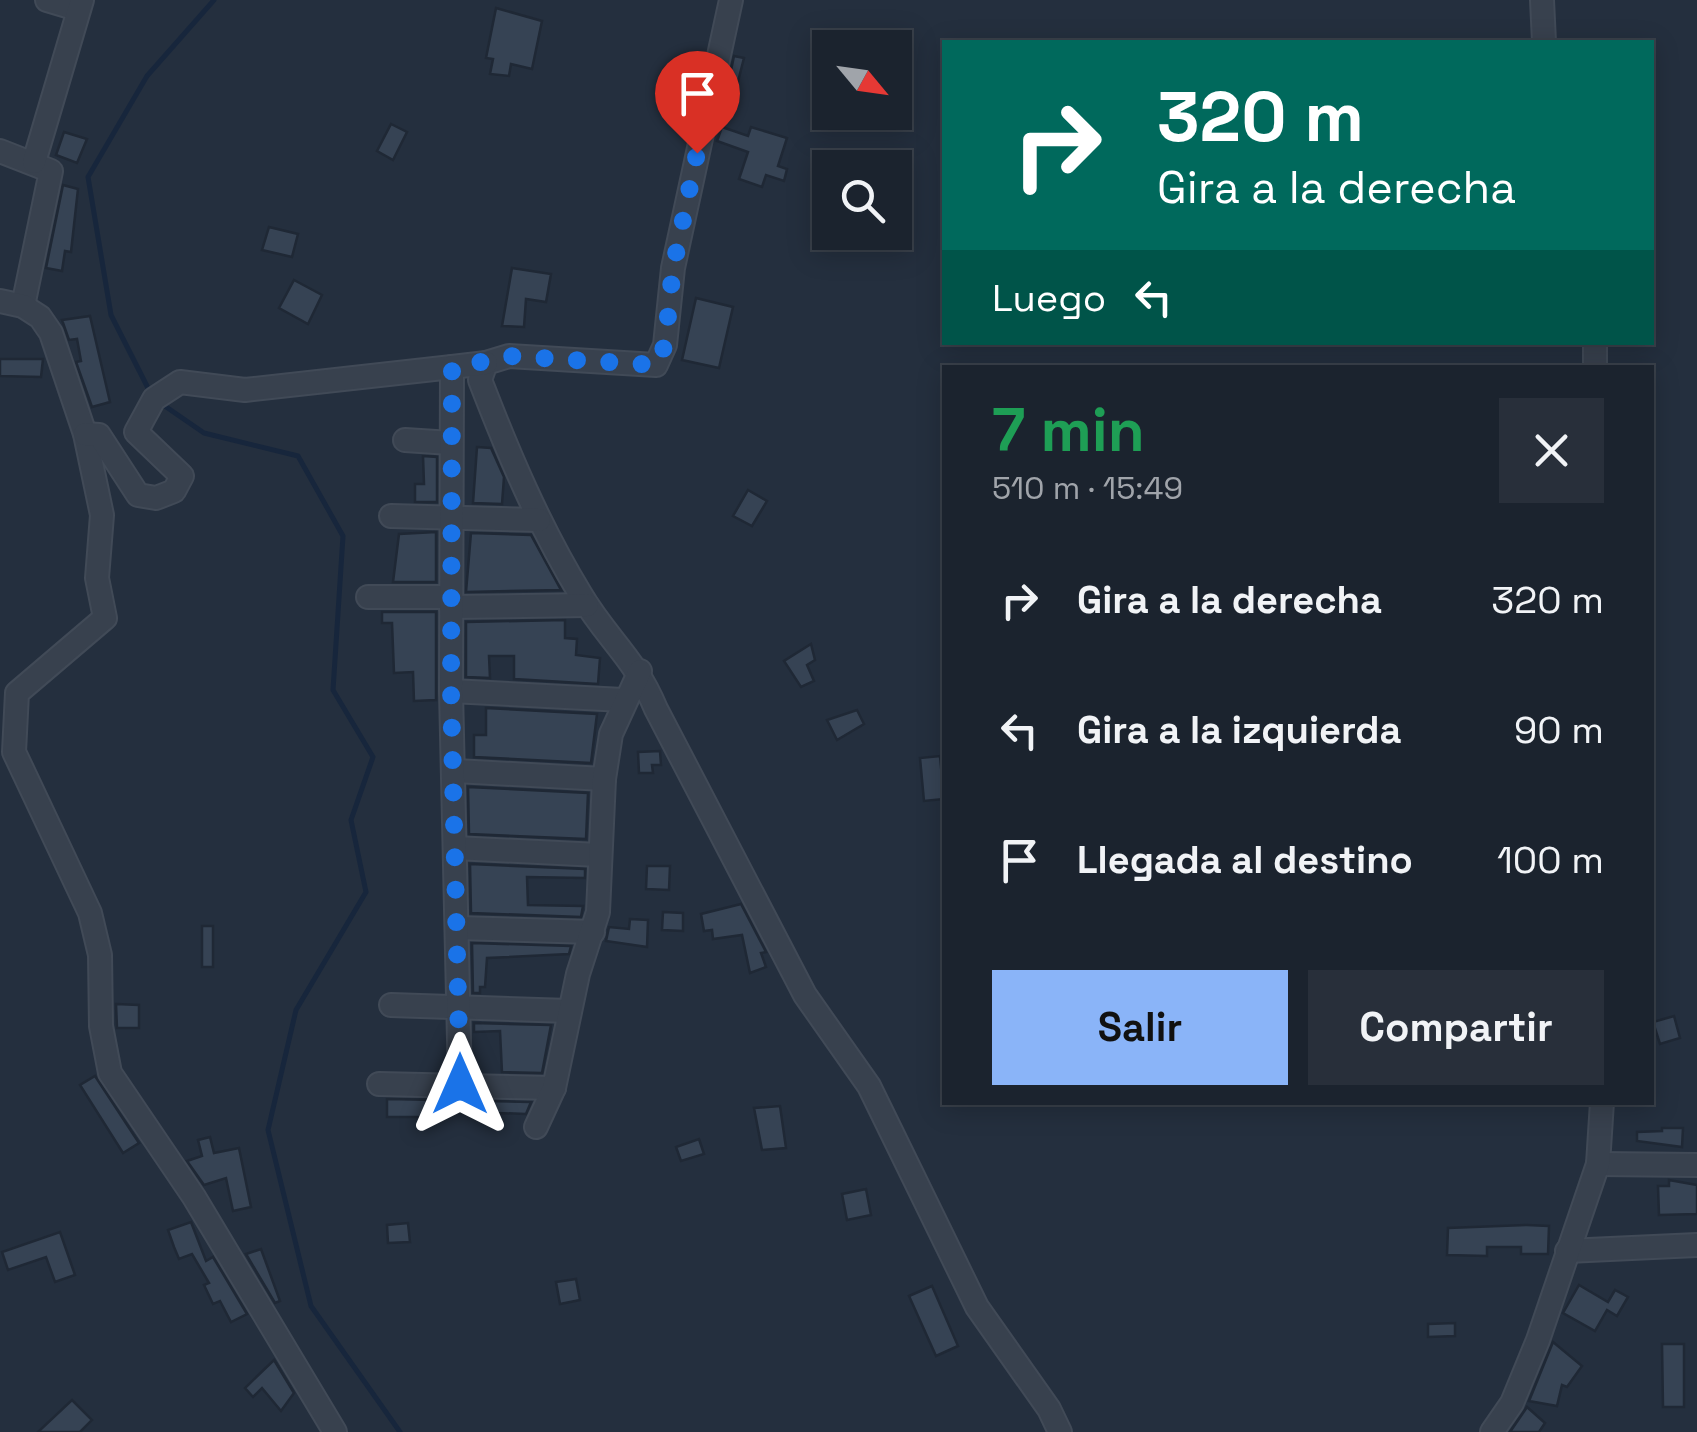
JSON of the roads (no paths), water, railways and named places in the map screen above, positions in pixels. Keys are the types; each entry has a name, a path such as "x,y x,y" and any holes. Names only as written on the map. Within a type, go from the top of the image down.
{"street":[{"path":"34,162 79,4 47,0"},
{"path":"85,434 100,435 138,496 156,498 174,490 182,476 136,432 154,398 180,382 246,390 452,368 510,356 656,365 665,345 679,237 732,0"},
{"path":"1542,0 1544,40"},
{"path":"0,151 51,172 52,181 11,304 40,317 51,333 85,434 102,514 96,578 106,618 17,694 14,752 90,912 100,956 101,1026 110,1073 194,1197 335,1432"},
{"path":"486,363 480,380 539,520 587,605 640,670 656,709 805,995 870,1086 977,1307 1050,1409 1060,1432"},
{"path":"452,368 451,691 456,771 460,1084"},
{"path":"405,440 451,443"},
{"path":"391,516 539,520"},
{"path":"368,598 587,605"},
{"path":"536,1127 554,1088 569,1011 594,932 600,894 598,855 604,779 611,734 623,700 640,670"},
{"path":"451,691 623,700"},
{"path":"456,771 604,779"},
{"path":"455,848 598,855"},
{"path":"458,928 594,932"},
{"path":"392,1005 569,1011"},
{"path":"379,1084 554,1088"},
{"path":"1492,1432 1512,1403 1538,1340 1598,1164 1602,1105"},
{"path":"1598,1164 1697,1165"},
{"path":"1567,1251 1697,1245"}],"waterway":[{"path":"151,394 111,315 88,177 147,76 214,0"},
{"path":"159,402 204,433 298,456 343,536 333,690 373,757 351,820 366,892 296,1010 268,1130 311,1306 400,1432"}]}
